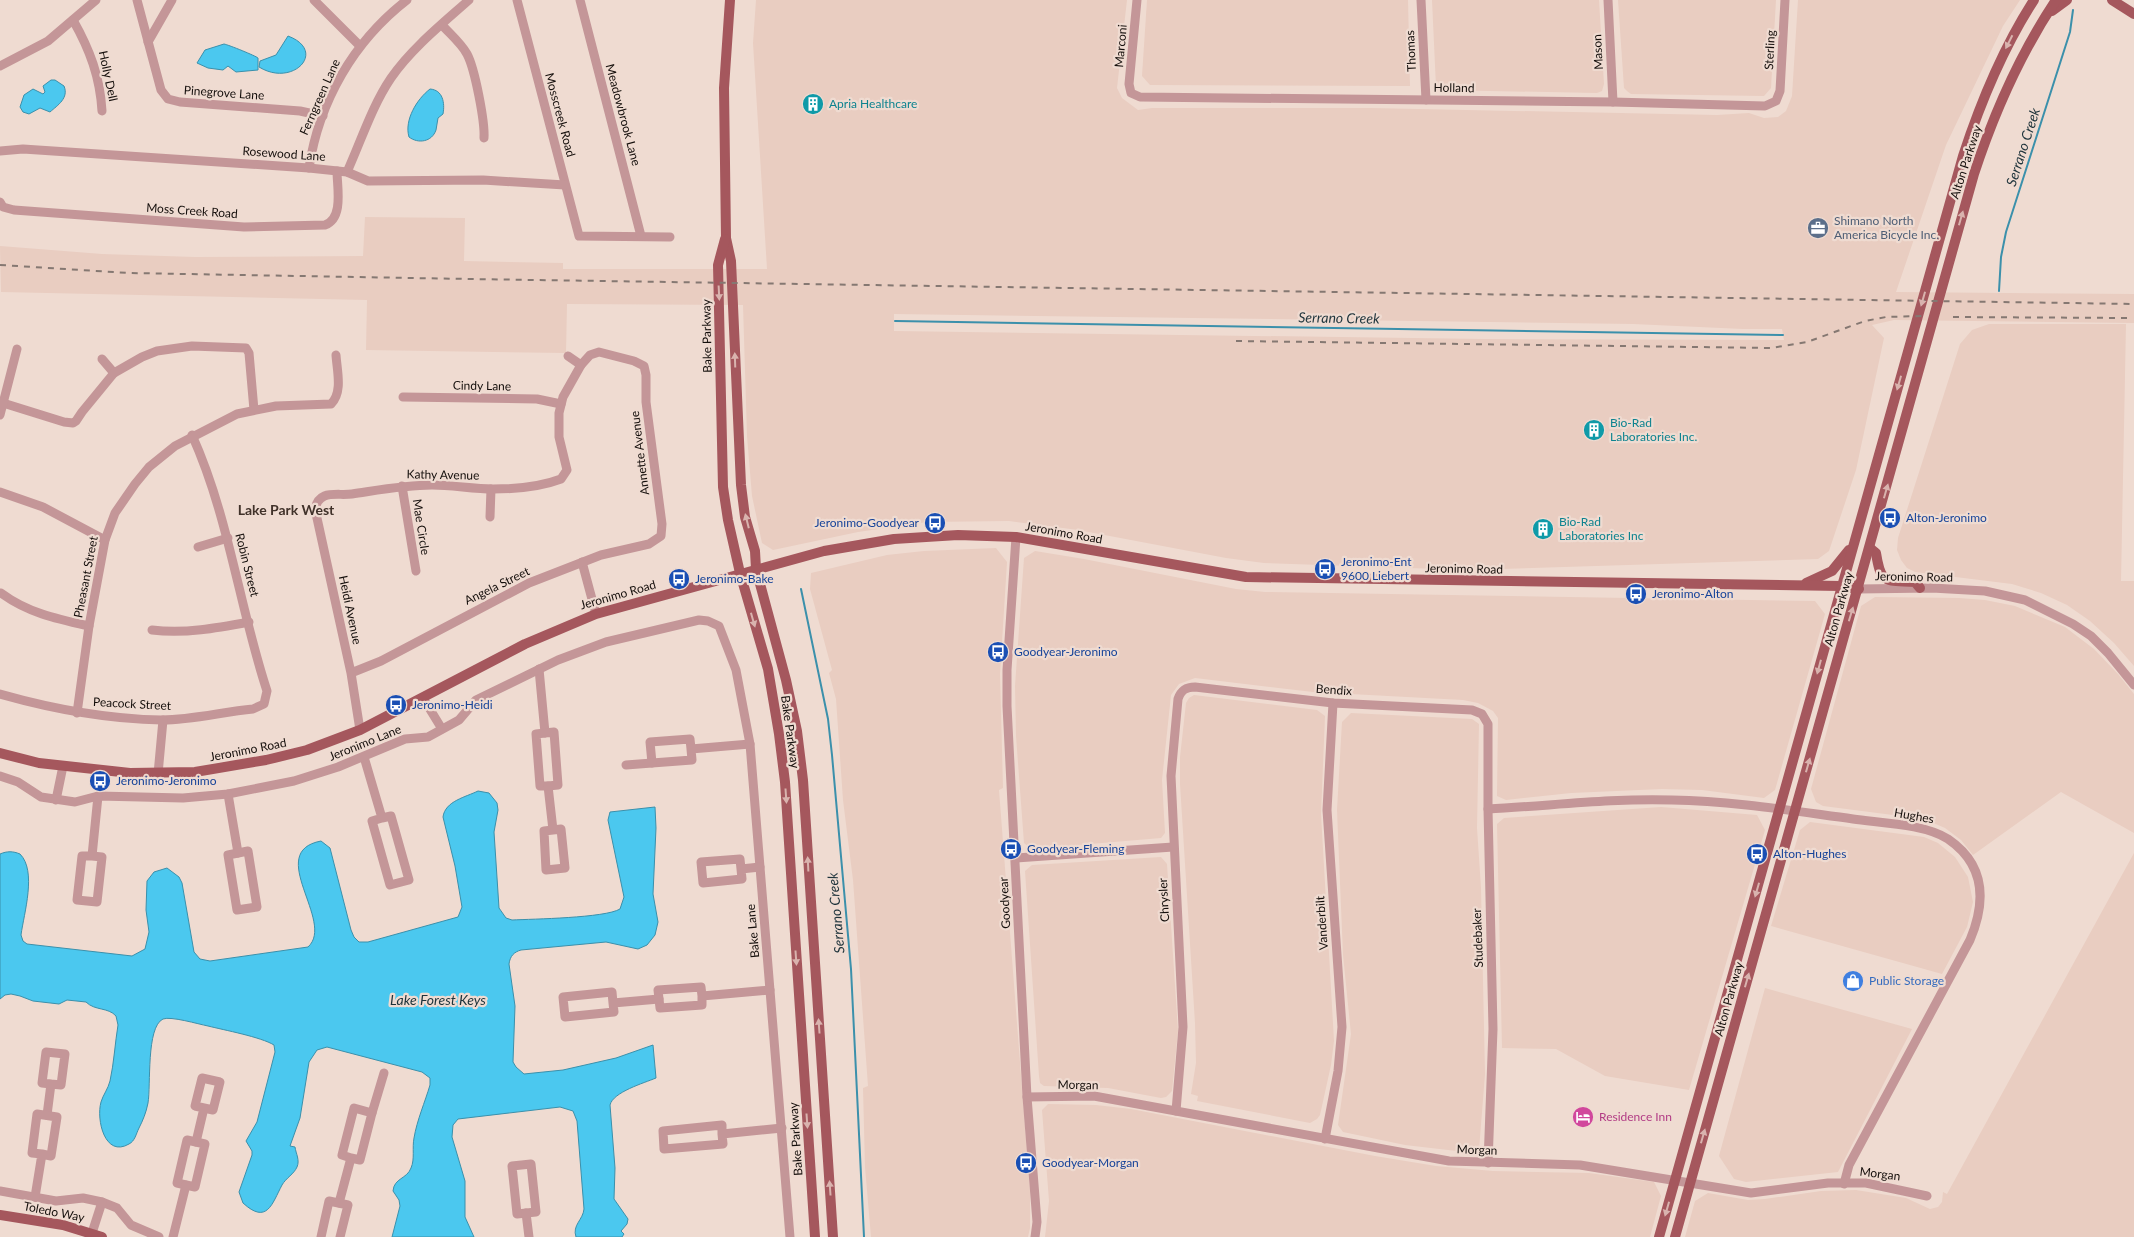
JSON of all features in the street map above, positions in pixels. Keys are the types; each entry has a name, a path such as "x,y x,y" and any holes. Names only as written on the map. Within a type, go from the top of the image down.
{"main road":[{"name":"Bake Parkway","path":"730,0 724,88 726,238 731,261 740,485 745,517 755,551 756,569 786,680 797,731 802,770 833,1237"},
{"name":"Alton Parkway","path":"1659,1237 1959,170 1978,112 2007,47 2034,0"},
{"name":"Alton Parkway","path":"1675,1237 1859,588 1948,265 1986,136 2019,63 2056,0"},
{"path":"2047,14 2067,0"},
{"path":"2104,0 2116,2 2134,14"},
{"name":"Bake Parkway","path":"726,238 718,265 723,487 740,573 768,669 785,782 815,1237"},
{"name":"Jeronimo Road","path":"0,753 63,766 121,773 158,774 204,771 308,750 360,730 525,644 596,614 824,551 894,538 958,535 1016,538 1246,577 1801,585 1859,588"},
{"path":"1801,585 1832,571 1853,545"},
{"path":"1870,548 1876,553 1878,569 1884,577 1891,580 1915,582 1920,588"},
{"name":"Toledo Way","path":"0,1215 92,1232 102,1237"}],"street":[{"path":"0,66 48,41 96,0"},
{"name":"Pinegrove Lane","path":"137,0 161,90 168,100 300,111 323,116"},
{"path":"148,42 172,0"},
{"path":"314,0 359,45"},
{"path":"347,172 382,92 390,79 407,58 469,0"},
{"name":"Mosscreek Road","path":"517,0 579,236 641,236"},
{"name":"Meadowbrook Lane","path":"580,0 641,236"},
{"name":"Marconi","path":"1131,93 1128,84 1137,0"},
{"name":"Thomas","path":"1421,0 1426,100"},
{"name":"Mason","path":"1608,0 1613,102"},
{"name":"Sterling","path":"1776,101 1780,91 1784,0"},
{"name":"Ferngreen Lane","path":"309,168 313,142 339,80 359,45 402,1"},
{"name":"Holly Dell","path":"73,20 88,46 101,93 102,111"},
{"path":"442,25 463,48 470,60 485,126 484,138"},
{"name":"Holland","path":"1131,93 1140,97 1613,102 1765,106 1776,101"},
{"name":"Rosewood Lane","path":"0,151 23,149 309,168 347,172 368,180 483,180 565,185"},
{"name":"Moss Creek Road","path":"0,202 8,210 244,227 325,225 332,222 337,213 337,171"},
{"path":"641,236 670,237"},
{"path":"3,403 64,422 73,423 114,373 142,357 172,348 192,346 246,348 250,356 254,410"},
{"path":"0,415 17,349"},
{"name":"Annette Avenue","path":"581,365 590,355 598,352 634,361 644,366 646,374 646,402 662,524 660,536"},
{"name":"Pheasant Street","path":"77,713 89,626 105,540 115,513 135,484 159,458 192,435 237,414 276,406 330,404 336,399 338,391 336,355"},
{"path":"560,404 581,365 568,356"},
{"path":"102,359 114,373"},
{"name":"Cindy Lane","path":"403,397 537,399 560,404"},
{"name":"Kathy Avenue","path":"320,498 334,494 349,494 402,486 434,485 492,489 516,488 561,479 567,470 559,438 560,404"},
{"name":"Robin Street","path":"192,435 208,469 228,538 267,691 264,704"},
{"name":"Mae Circle","path":"402,486 416,571"},
{"path":"490,517 492,489"},
{"path":"0,492 44,506 105,540"},
{"name":"Heidi Avenue","path":"320,498 315,509 351,672 360,730"},
{"name":"Angela Street","path":"351,672 381,661 529,583 582,562 649,544 660,536"},
{"path":"198,547 228,538"},
{"name":"Goodyear","path":"1016,538 1006,688 1027,1097 1037,1222 1035,1237"},
{"path":"582,562 596,614"},
{"name":"Jeronimo Road","path":"1859,588 1985,591 2026,601 2073,624 2091,636 2108,653 2134,685"},
{"path":"1,592 14,602 30,610 89,626"},
{"name":"Jeronimo Lane","path":"0,776 18,782 37,796 75,802 98,796 183,798 228,794 316,775 405,739 428,736 459,720 476,700 539,669 592,647 620,638 704,620 719,626"},
{"path":"152,630 172,632 215,629 249,622"},
{"name":"Bake Lane","path":"719,626 736,670 750,744 790,1237"},
{"path":"539,669 545,733"},
{"name":"Bendix","path":"1184,689 1195,687 1333,703 1472,710 1482,714"},
{"name":"Chrysler","path":"1176,1111 1183,1027 1171,776 1178,699 1184,689"},
{"name":"Peacock Street","path":"0,694 77,713 106,717 163,720 252,709 264,704"},
{"path":"423,698 442,729"},
{"name":"Vanderbilt","path":"1325,1139 1338,1071 1341,1041 1327,810 1333,703"},
{"name":"Studebaker","path":"1482,714 1488,724 1493,1030 1488,1163"},
{"path":"158,774 163,720"},
{"path":"554,732 558,785 540,786 536,734 545,733 554,732"},
{"path":"626,765 692,760 690,738 650,742 652,763"},
{"path":"691,749 750,744"},
{"path":"364,757 382,818"},
{"path":"56,800 63,766"},
{"path":"548,786 553,830"},
{"path":"228,794 238,853"},
{"path":"92,856 98,796"},
{"name":"Hughes","path":"1488,809 1671,800 1779,810 1934,831 1961,850 1972,865 1979,883 1981,900 1978,920 1970,940 1850,1165 1844,1184"},
{"path":"391,816 410,880 390,885 372,821 382,818 391,816"},
{"path":"561,829 565,868 546,870 544,831 553,830 561,829"},
{"path":"1016,858 1173,847"},
{"path":"248,851 257,907 237,910 228,855 238,853 248,851"},
{"path":"82,856 92,856 102,857 97,902 77,900 82,856"},
{"path":"740,859 741,870 742,879 703,883 701,862 740,859"},
{"path":"741,870 760,867"},
{"path":"701,987 702,996 702,1004 660,1008 658,990 701,987"},
{"path":"702,996 770,990"},
{"path":"612,992 613,1003 614,1012 565,1017 563,997 612,992"},
{"path":"613,1003 659,999"},
{"path":"372,1113 354,1108 342,1155 360,1160 384,1072"},
{"path":"47,1116 51,1084"},
{"name":"Morgan","path":"1027,1097 1092,1096 1448,1161 1580,1165 1751,1193 1828,1183 1866,1183 1927,1196"},
{"path":"196,1142 204,1108"},
{"path":"37,1114 57,1117 51,1156 42,1154 32,1153 37,1114"},
{"path":"722,1126 722,1134 723,1144 664,1149 663,1131 722,1126"},
{"path":"722,1134 782,1128"},
{"path":"187,1140 205,1144 195,1187 186,1184 177,1183 187,1140"},
{"path":"36,1197 42,1154"},
{"path":"339,1203 351,1158"},
{"path":"531,1164 536,1212 526,1213 517,1214 512,1166 531,1164"},
{"path":"173,1237 186,1184"},
{"path":"0,1191 56,1201 83,1198 102,1202 117,1208 131,1225 159,1237"},
{"path":"320,1237 329,1200 348,1205 340,1237"},
{"path":"92,1232 102,1202"},
{"path":"526,1213 528,1237"}],"shaded area":[{"path":"756,0 1127,0 1117,88 1122,98 1138,110 1152,108 1370,108 1717,115 1749,113 1764,118 1778,117 1786,111 1792,96 1798,0 2020,0 2003,26 1946,145 1896,292 2134,294 2134,323 1894,320 1872,325 1884,338 1856,470 1829,551 1818,559 1468,570 1264,563 1226,558 1078,530 1009,521 927,522 858,532 773,550 762,543 752,496 747,436 743,305 567,304 566,353 366,350 367,300 1,292 0,246 102,254 195,257 363,256 365,217 465,218 464,261 563,263 563,269 767,269 753,43","holes":["894,314 1633,324 1782,329 1784,340 1484,339 894,331"]},
{"path":"1147,0 1408,0 1410,86 1150,85 1142,76"},
{"path":"1432,0 1599,0 1604,84 1602,91 1597,93 1440,90 1436,87"},
{"path":"1618,0 1776,0 1771,88 1764,96 1631,94 1624,88"},
{"path":"1989,324 2126,324 2121,581 2134,581 2134,666 2114,643 2090,621 2067,605 2041,593 2012,584 1915,572 1907,568 1901,560 1897,550 1898,538 1960,344 1972,330"},
{"path":"996,548 1007,562 1000,674 1003,788 999,790 1030,1192 1030,1228 1028,1237 871,1237 865,1167 863,1088 868,1086 853,880 843,800 836,699 829,673 832,670 810,589 811,573 887,555 924,551"},
{"path":"1035,551 1236,589 1265,592 1815,601 1825,614 1775,790 1764,798 1702,790 1662,789 1571,793 1506,800 1497,796 1498,718 1493,711 1478,703 1463,700 1313,692 1195,678 1179,684 1171,695 1162,780 1165,833 1161,838 1031,849 1024,843 1016,736 1015,686 1024,558"},
{"path":"1875,597 1959,598 1985,600 2015,606 2065,627 2094,649 2134,694 2134,833 2061,792 1973,855 1961,840 1945,828 1924,819 1823,806 1816,802 1811,789 1861,606"},
{"path":"1194,695 1317,710 1325,716 1321,814 1334,1041 1331,1065 1320,1115 1310,1123 1197,1101 1198,1096 1191,1094 1196,1063 1195,1023 1180,784 1180,757 1186,703"},
{"path":"1351,713 1472,719 1479,724 1477,828 1481,888 1485,1074 1479,1150 1474,1153 1405,1145 1343,1132 1338,1125 1351,1034 1343,955 1337,810 1342,722"},
{"path":"1661,807 1757,815 1765,830 1689,1090 1605,1076 1556,1049 1502,1048 1497,824 1504,818"},
{"path":"1810,822 1924,837 1938,843 1955,857 1968,877 1973,902 1967,927 1942,974 1771,926 1800,830"},
{"path":"2134,853 2134,1237 1685,1237 1695,1201 1708,1193 1748,1200 1821,1191 1856,1190 1906,1198 1930,1209 1938,1207 1942,1202 1943,1192 1947,1194"},
{"path":"1161,857 1167,864 1178,1031 1172,1091 1166,1097 1161,1098 1108,1088 1044,1086 1040,1083 1039,1076 1025,871 1032,865"},
{"path":"1765,988 1912,1029 1838,1172 1746,1182 1734,1179 1719,1156"},
{"path":"1048,1104 1096,1105 1131,1109 1436,1166 1493,1171 1589,1173 1654,1182 1661,1196 1650,1237 1045,1237 1049,1201 1042,1110"}],"water":[{"path":"288,36 300,42 305,50 305,58 301,65 294,70 284,73 272,72 259,67 260,61 276,55"},
{"path":"224,44 258,58 258,70 236,72 228,66 223,70 208,68 197,63 205,50"},
{"path":"51,80 55,80 64,86 64,98 59,104 50,112 40,108 29,114 23,112 20,107 24,95 33,89 43,94 45,92 43,86"},
{"path":"430,89 440,94 444,106 443,114 438,118 436,130 431,137 424,141 416,141 409,137 408,124 416,104"},
{"name":"Lake Forest Keys","path":"478,791 489,793 497,803 498,810 494,832 499,908 506,918 512,920 585,916 620,909 624,897 608,820 610,812 655,807 653,894 658,922 655,935 647,945 638,949 606,942 521,950 513,955 509,964 515,1006 513,1062 524,1074 563,1070 616,1058 653,1045 656,1078 623,1092 612,1100 610,1105 615,1168 614,1199 628,1219 627,1224 621,1231 624,1234 622,1237 576,1237 575,1229 584,1209 577,1121 573,1111 560,1107 458,1119 453,1125 452,1137 465,1181 465,1217 474,1237 392,1237 400,1206 399,1200 393,1191 396,1183 409,1172 412,1165 415,1131 430,1085 430,1078 422,1072 327,1047 317,1050 309,1062 300,1118 290,1146 295,1147 298,1159 297,1167 284,1183 272,1205 263,1212 258,1212 243,1203 239,1192 252,1155 252,1151 246,1141 257,1122 275,1052 274,1045 260,1039 178,1019 163,1019 158,1024 154,1033 150,1058 149,1095 144,1116 131,1143 121,1147 114,1146 108,1142 104,1135 101,1127 100,1110 111,1074 118,1025 116,1016 109,1011 93,1007 86,1002 67,1000 59,1004 33,1001 11,994 5,995 0,999 0,854 10,852 20,854 25,861 28,871 28,893 21,935 23,941 27,944 132,956 145,949 149,932 146,910 147,881 154,872 167,868 179,877 182,883 194,952 200,959 210,961 308,947 314,936 314,921 299,873 299,859 305,848 321,841 330,848 354,937 359,942 368,942 458,917 462,907 455,866 443,817 452,803"}],"waterway":[{"name":"Serrano Creek","path":"1999,291 2001,257 2006,232 2070,32 2073,10"},
{"name":"Serrano Creek","path":"895,321 1783,335"},
{"name":"Serrano Creek","path":"801,589 828,719 832,755 851,969 864,1237"}],"railway":[{"path":"0,265 129,273 2134,304"},
{"path":"1236,341 1771,348 1807,342 1865,321 1886,317 1922,316"},
{"path":"1953,317 2128,318"}],"place":[{"name":"Apria Healthcare","path":"813,104"},
{"name":"Shimano North America Bicycle Inc.","path":"1818,228"},
{"name":"Bio-Rad Laboratories Inc.","path":"1594,430"},
{"name":"Alton-Jeronimo","path":"1890,518"},
{"name":"Jeronimo-Goodyear","path":"935,523"},
{"name":"Bio-Rad Laboratories Inc","path":"1543,529"},
{"name":"Jeronimo-Ent 9600 Liebert","path":"1325,569"},
{"name":"Jeronimo-Bake","path":"679,579"},
{"name":"Jeronimo-Alton","path":"1636,594"},
{"name":"Goodyear-Jeronimo","path":"998,652"},
{"name":"Jeronimo-Heidi","path":"396,705"},
{"name":"Jeronimo-Jeronimo","path":"100,781"},
{"name":"Goodyear-Fleming","path":"1011,849"},
{"name":"Alton-Hughes","path":"1757,854"},
{"name":"Public Storage","path":"1853,981"},
{"name":"Residence Inn","path":"1583,1117"},
{"name":"Goodyear-Morgan","path":"1026,1163"}],"district":[{"name":"Lake Park West","path":"286,510"}]}
